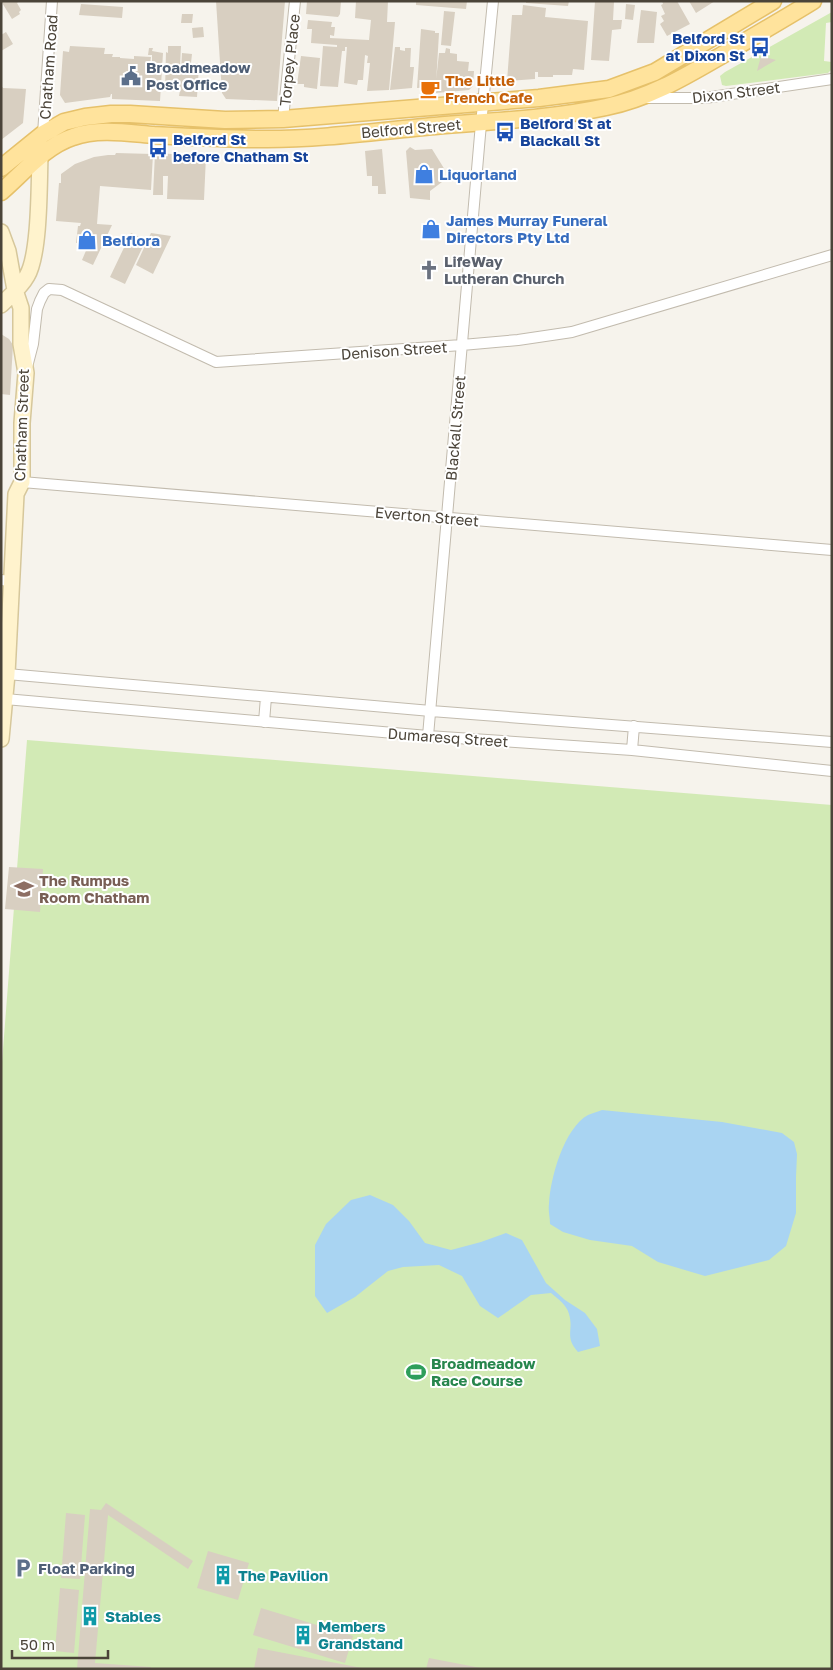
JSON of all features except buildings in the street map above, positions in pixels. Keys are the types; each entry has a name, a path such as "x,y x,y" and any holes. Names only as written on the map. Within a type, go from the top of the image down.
{"main road":[{"name":"Belford Street","path":"1,168 43,134 64,122 85,117 111,114 225,120 283,119 539,98 590,93 609,89 636,80 680,58 774,1"},
{"name":"Belford Street","path":"1,192 40,156 56,145 73,136 90,133 120,132 204,138 268,139 482,122 580,112 609,107 639,98 682,79 813,1"}],"street":[{"name":"Chatham Road","path":"43,134 52,1"},
{"name":"Torpey Place","path":"283,119 295,1"},
{"name":"Blackall Street","path":"428,736 493,1"},
{"name":"Dixon Street","path":"639,98 705,98 832,79"},
{"path":"1,305 27,277 33,259 40,156"},
{"name":"Chatham Street","path":"1,232 8,251 15,290 21,308 21,344 26,373 22,423 22,482 16,494 7,564 6,674 1,739"},
{"name":"Denison Street","path":"26,373 33,344 37,309 44,293 49,289 55,288 216,362 462,345 518,340 572,332 832,255"},
{"name":"Everton Street","path":"22,482 832,550"},
{"name":"Dumaresq Street","path":"6,674 431,711 832,742"},
{"path":"264,722 266,697"},
{"name":"Dumaresq Street","path":"5,699 428,736 632,750 832,771"},
{"path":"632,750 634,726"}],"green space":[{"path":"832,12 832,22 826,23 824,61 832,62 832,69 828,73 722,85 720,76 725,72"},
{"name":"Broadmeadow Race Course","path":"27,740 832,805 832,1669 1,1669 1,1075"}],"water":[{"path":"602,1110 722,1122 782,1133 794,1142 797,1154 796,1213 786,1246 769,1260 705,1276 658,1262 632,1246 590,1240 563,1232 550,1224 549,1207 552,1181 565,1142 579,1122 588,1115"},
{"path":"370,1195 393,1205 409,1221 425,1243 451,1250 506,1233 522,1240 546,1283 565,1300 585,1313 597,1329 600,1346 578,1352 571,1342 568,1311 562,1302 551,1293 531,1295 498,1318 480,1306 462,1276 439,1265 403,1267 388,1271 355,1297 327,1313 315,1296 315,1245 326,1224 351,1200"}],"place":[{"name":"Belford St at Dixon St","path":"760,47"},
{"name":"Broadmeadow Post Office","path":"131,76"},
{"name":"The Little French Cafe","path":"430,89"},
{"name":"Belford St at Blackall St","path":"505,132"},
{"name":"Belford St before Chatham St","path":"158,148"},
{"name":"Liquorland","path":"424,174"},
{"name":"James Murray Funeral Directors Pty Ltd","path":"431,229"},
{"name":"Belflora","path":"87,240"},
{"name":"LifeWay Lutheran Church","path":"429,270"},
{"name":"The Rumpus Room Chatham","path":"24,889"},
{"name":"Broadmeadow Race Course","path":"416,1372"},
{"name":"Float Parking","path":"23,1568"},
{"name":"The Pavilion","path":"223,1575"},
{"name":"Stables","path":"90,1616"},
{"name":"Members Grandstand","path":"303,1635"}]}
